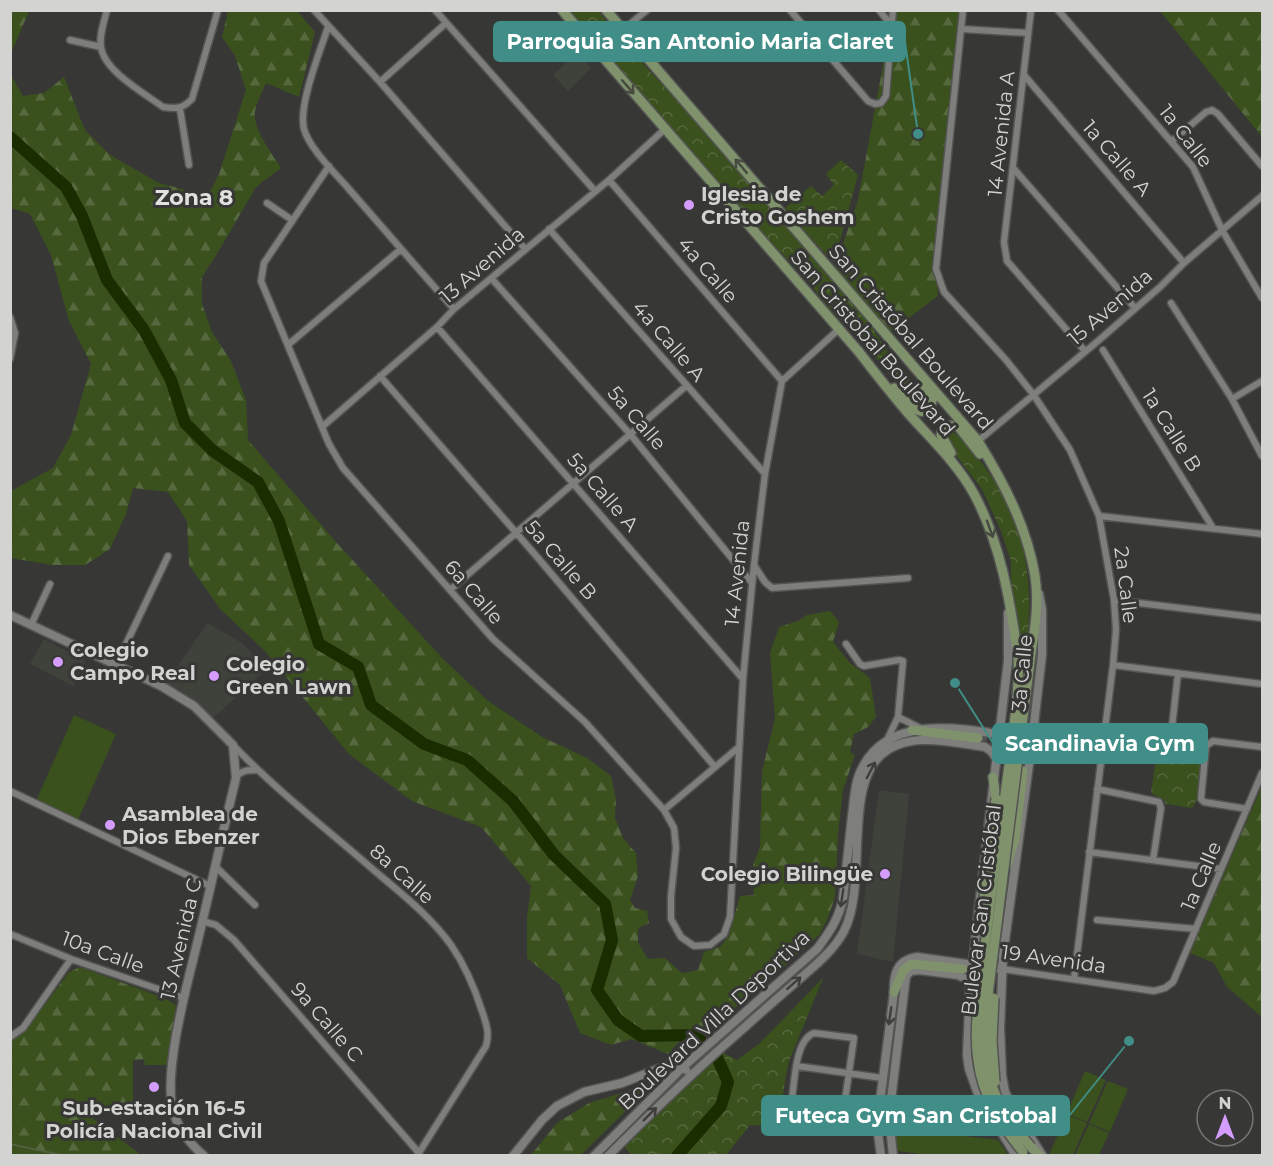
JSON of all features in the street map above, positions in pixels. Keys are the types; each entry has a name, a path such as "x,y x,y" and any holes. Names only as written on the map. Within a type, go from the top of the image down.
{"main road":[{"name":"San Cristobal Boulevard","path":"562,10 859,352 892,395 944,452 973,492 986,519 997,548 1008,597"},
{"path":"606,10 624,29"},
{"name":"San Cristóbal Boulevard","path":"624,29 978,441 1001,478 1015,509 1030,553 1036,578 1036,611 1031,654"},
{"path":"859,352 917,410 929,411 933,398 929,391 875,321"},
{"path":"973,492 968,479 941,435 947,426 958,426 1001,478"},
{"name":"Bulevar San Cristóbal","path":"1008,597 1019,674 985,948 976,1041 986,1094 996,1115 1024,1153 1041,1155"},
{"name":"Bulevar San Cristóbal","path":"1024,1153 1015,1128 995,1090 987,1069 985,1055 986,1011 1031,654"},
{"path":"916,729 978,738"},
{"path":"1003,872 1015,840 1023,771"},
{"path":"985,948 982,923 996,798 993,777"},
{"path":"894,992 903,971 911,964 963,969"},
{"path":"994,998 992,1041 995,1090"}],"street":[{"path":"108,10 101,34 101,47 108,66 163,107 182,108 192,99 196,90 218,10"},
{"path":"314,10 380,82 525,249"},
{"path":"435,10 595,191"},
{"path":"624,29 647,10"},
{"path":"790,10 868,100 875,104 881,102 886,96 894,10"},
{"path":"879,10 892,26"},
{"path":"963,10 962,29 1028,33"},
{"name":"14 Avenida A","path":"1031,10 1004,242 1007,261 1085,351"},
{"name":"1a Calle","path":"1058,10 1193,166 1222,230 1263,298"},
{"path":"380,82 446,23"},
{"path":"328,27 307,94 303,115 307,137 329,166 454,309"},
{"name":"2a Calle","path":"962,29 936,269 939,282 944,292 1006,360 1033,394 1070,450 1099,516 1114,600 1116,630 1113,665 1074,979"},
{"path":"70,40 101,47"},
{"name":"1a Calle A","path":"1024,75 1185,263"},
{"path":"182,108 189,165"},
{"path":"1172,141 1206,112 1212,110 1263,166"},
{"name":"13 Avenida","path":"322,427 454,309 609,180 664,129"},
{"path":"267,203 292,220 329,166"},
{"path":"1014,170 1136,308"},
{"name":"4a Calle","path":"609,180 782,381"},
{"name":"15 Avenida","path":"978,441 1136,308 1263,196"},
{"name":"6a Calle","path":"292,220 264,263 261,281 289,344 328,444 343,468 493,639 585,722 664,810 674,828 676,848 671,919 681,937 694,946 710,945 724,934 730,917 739,747"},
{"name":"4a Calle A","path":"549,229 765,474"},
{"path":"289,344 401,249"},
{"name":"5a Calle","path":"492,279 630,434 752,583"},
{"path":"1171,303 1232,399 1263,456"},
{"path":"10,317 13,333 10,359"},
{"name":"5a Calle A","path":"436,327 743,679"},
{"path":"782,381 838,330"},
{"name":"1a Calle B","path":"1103,350 1213,528"},
{"name":"5a Calle B","path":"380,376 715,767"},
{"name":"14 Avenida","path":"739,747 754,565 765,474 782,381"},
{"path":"1232,399 1263,381"},
{"path":"451,589 686,386"},
{"path":"1099,516 1263,534"},
{"path":"116,665 168,556"},
{"path":"754,565 765,582 772,588 908,579"},
{"name":"3a Calle","path":"1036,578 1042,610 1043,632 1031,750 1002,969 1000,1044 1005,1092 1041,1155"},
{"path":"31,625 50,584"},
{"name":"3a Calle","path":"1008,597 1008,656 970,988 967,1052 969,1070 978,1094 996,1126 1024,1153"},
{"path":"1114,600 1263,618"},
{"name":"8a Calle","path":"10,615 163,687 194,706 257,770 401,893 434,924 452,946 477,994 489,1037 486,1046 418,1154"},
{"path":"846,644 860,664 864,666 903,661 898,717 887,740"},
{"path":"1113,665 1263,684"},
{"path":"1105,727 1164,734 1169,732 1172,727 1178,673"},
{"path":"1002,715 1023,716 1036,708"},
{"path":"898,717 916,729"},
{"name":"Boulevard Villa Deportiva","path":"608,1155 691,1074 824,958 844,931 853,897 858,777 871,753 887,740 916,729 934,728 1014,737 1025,742 1031,750"},
{"path":"1033,732 1103,742"},
{"name":"Boulevard Villa Deportiva","path":"594,1155 683,1068 817,950 840,913 855,822 865,782 879,757 906,742 934,740 985,747 996,758"},
{"path":"1247,809 1204,802 1201,799 1206,746 1213,741 1263,747"},
{"name":"13 Avenida C","path":"204,1155 179,1126 172,1106 171,1086 184,998 236,778 233,745"},
{"path":"664,810 739,747"},
{"path":"236,778 239,773 257,770"},
{"name":"1a Calle","path":"1165,988 1173,982 1263,773"},
{"path":"1097,789 1155,799 1159,802 1161,808 1153,860"},
{"path":"10,791 210,886"},
{"path":"1089,852 1221,869"},
{"path":"215,866 255,905"},
{"path":"980,898 985,903 995,905 1008,900 1012,894"},
{"path":"1097,920 1196,928"},
{"name":"9a Calle C","path":"202,921 216,925 234,940 418,1154"},
{"name":"10a Calle","path":"10,934 71,959 184,998"},
{"name":"19 Avenida","path":"894,992 895,972 903,961 917,957 973,963 1154,991 1165,988"},
{"path":"10,1037 23,1028 71,959"},
{"path":"893,1155 889,1117 906,976 911,971 919,970 958,975 966,979 970,988"},
{"path":"881,1155 877,1125 894,992"},
{"path":"814,1033 854,1038 849,1073 844,1107 792,1098 800,1047 809,1035 814,1033"},
{"path":"967,1052 994,1051 1000,1044"},
{"path":"513,1155 542,1120 557,1106 584,1092 622,1083 668,1065 683,1068 691,1074"},
{"path":"797,1066 882,1078"}],"shaded area":[{"path":"577,53 591,68 568,91 553,75"},
{"name":"Colegio Green Lawn","path":"207,623 242,643 268,668 212,719 200,705 165,685"},
{"name":"Colegio Campo Real","path":"44,639 86,661 73,686 30,664"},
{"name":"Colegio Bilingüe","path":"879,790 909,794 893,962 857,954"}],"green space":[{"path":"11,10 29,11 12,51 12,77 23,96 44,93 64,77 85,130 110,155 159,183 208,196 219,174 246,90 235,56 222,37 228,11 297,11 315,32 299,97 266,83 255,111 260,133 281,168 256,187 202,277 202,304 212,332 231,361 246,400 248,440 336,542 442,658 488,701 542,737 587,758 611,776 616,799 615,818 623,838 636,853 638,876 630,900 635,908 647,911 649,923 638,928 638,943 648,959 665,958 682,973 698,970 704,952 720,947 729,935 740,896 754,895 753,865 760,847 762,771 775,719 770,653 779,627 798,621 807,615 830,611 839,622 833,642 850,663 870,678 876,717 868,727 854,734 850,752 855,755 843,790 835,898 819,935 766,983 709,1029 687,1033 668,1054 632,1039 611,1045 580,1033 560,985 527,958 527,918 531,886 481,827 412,801 349,754 265,651 221,610 189,565 187,521 168,492 133,488 126,514 110,549 85,565 52,565 11,558 11,491 53,468 71,435 91,364 69,321 51,255 30,214 11,208"},
{"path":"565,11 598,11 870,324 889,354 925,398 921,406 911,401 859,337 827,307 807,279 717,188"},
{"path":"893,11 963,11 954,128 936,268 938,296 887,334 833,273 858,200"},
{"path":"1160,11 1262,11 1262,137"},
{"path":"841,160 858,175 834,263 784,209 811,186 822,196 834,185 826,174"},
{"path":"949,430 969,446 999,488 1011,511 1019,535 1028,584 1028,636 1025,662 1011,596 1011,561 1001,531 982,489 949,446 947,440"},
{"path":"74,715 116,734 78,820 36,801"},
{"path":"1172,733 1200,737 1206,748 1198,798 1192,808 1166,804 1164,800 1151,793 1159,738"},
{"path":"1262,786 1262,1017 1227,987 1214,963 1190,953"},
{"path":"80,967 164,998 176,1005 168,1065 145,1065 144,1059 133,1060 133,1105 87,1114 141,1155 11,1156 11,1039 26,1030 69,972"},
{"path":"823,978 788,1064 782,1100 785,1101 784,1109 766,1109 764,1126 750,1125 726,1155 631,1155 624,1146 704,1068 723,1053 737,1060 760,1043"},
{"path":"1085,1071 1106,1080 1087,1122 1067,1113"},
{"path":"1108,1081 1128,1089 1110,1132 1089,1123"},
{"path":"654,1083 581,1155 531,1155 557,1123 589,1103"},
{"path":"1067,1114 1087,1123 1073,1155 1049,1155"},
{"path":"1089,1124 1109,1133 1099,1155 1075,1155"},
{"path":"893,1128 998,1140 1008,1155 928,1155 898,1151"}],"waterway":[{"path":"10,137 66,187 82,216 107,280 144,330 171,380 185,423 212,450 258,482 279,521 319,644 358,667 371,705 424,744 467,760 513,801 554,855 605,904 612,940 597,990 618,1020 641,1036 693,1035 700,1040"},
{"path":"677,1156 721,1106 728,1082 717,1057"},
{"path":"10,1144 66,1156"}],"tunnel":[{"path":"978,738 992,741 1013,752 1022,764 1023,771"}],"place":[{"name":"Parroquia San Antonio Maria Claret","path":"918,134"},
{"name":"Iglesia de Cristo Goshem","path":"689,205"},
{"name":"Colegio Campo Real","path":"58,662"},
{"name":"Colegio Green Lawn","path":"214,676"},
{"name":"Scandinavia Gym","path":"955,683"},
{"name":"Asamblea de Dios Ebenzer","path":"110,825"},
{"name":"Colegio Bilingüe","path":"885,874"},
{"name":"Futeca Gym San Cristobal","path":"1129,1041"},
{"name":"Sub-estación 16-5 Policía Nacional Civil","path":"154,1087"}],"district":[{"name":"Zona 8","path":"194,197"}]}
